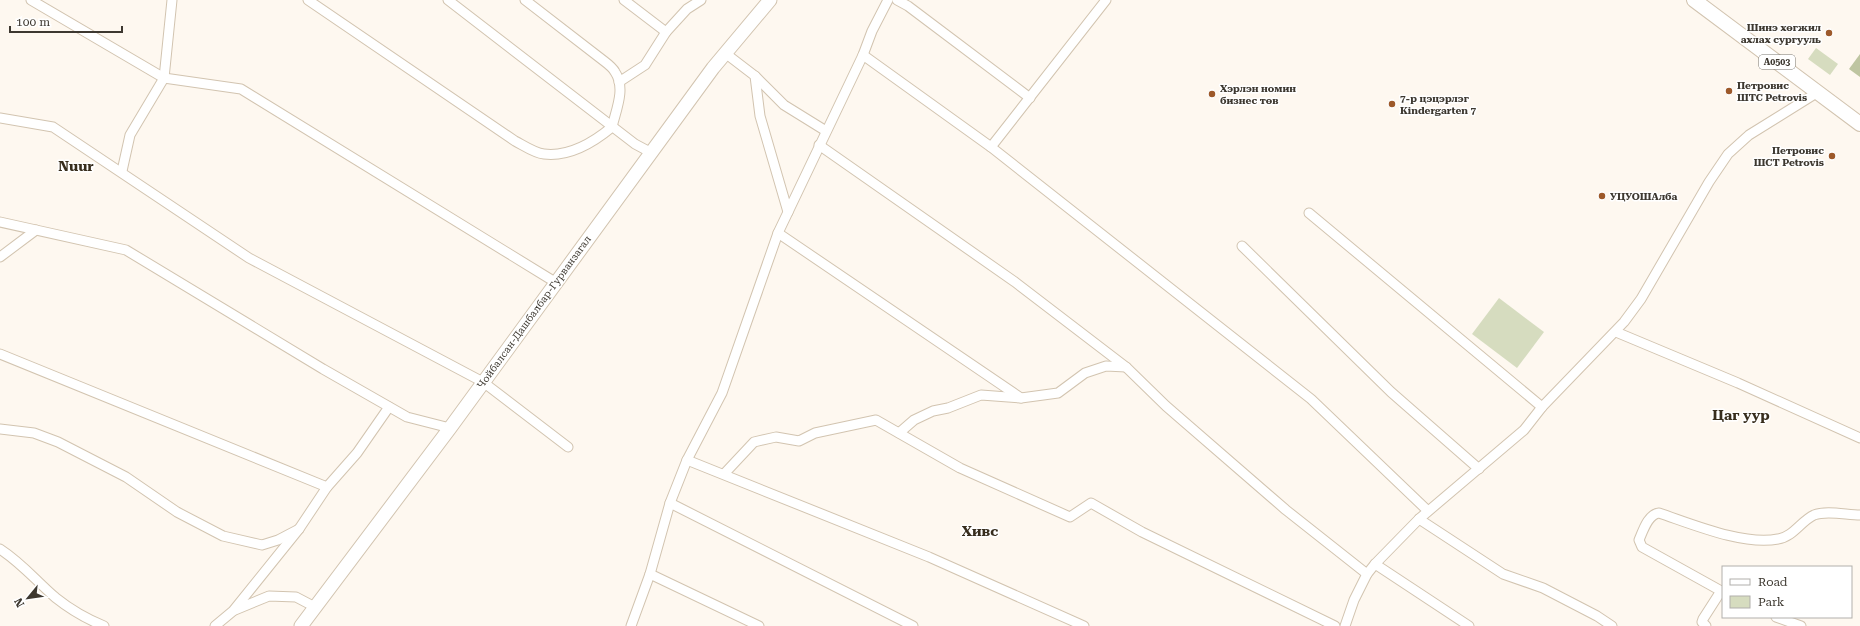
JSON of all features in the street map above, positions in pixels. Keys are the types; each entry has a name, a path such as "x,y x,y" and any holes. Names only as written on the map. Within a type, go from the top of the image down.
{"main road":[{"name":"A0503","path":"1694,0 1860,124"}],"street":[{"path":"31,0 164,78 241,89 555,282"},
{"path":"122,172 130,135 164,78 172,0"},
{"path":"308,0 515,141 542,154 562,154 584,146 612,127 620,100 619,82 615,72 604,61 526,0"},
{"path":"448,0 634,144 650,152"},
{"path":"624,0 666,32"},
{"path":"619,82 645,65 666,32 687,9 701,0"},
{"path":"631,626 650,574 670,503 687,460 722,393 778,233 863,55 872,31 888,0"},
{"path":"897,0 908,6 1030,98"},
{"path":"991,147 1106,0"},
{"name":"Чойбалсан-Дашбалбар-Гурванзагал","path":"301,626 450,428 650,152 766,1"},
{"path":"725,53 756,76 784,105 826,131"},
{"path":"863,55 991,147 1311,399 1428,511"},
{"path":"756,76 760,116 788,212"},
{"path":"1345,626 1354,600 1367,574 1375,564 1419,519 1524,430 1542,407 1616,332 1640,299 1708,182 1728,154 1749,135 1818,92"},
{"path":"0,118 53,126 249,258 482,382 568,447"},
{"path":"819,145 1015,282 1126,367 1166,406 1286,510 1367,574"},
{"path":"1309,213 1542,407"},
{"path":"0,222 126,250 323,369 407,417 450,428"},
{"path":"0,257 36,230"},
{"path":"778,233 1021,398"},
{"path":"1242,246 1391,392 1479,469"},
{"path":"1616,332 1744,386 1860,438"},
{"path":"0,354 327,487"},
{"path":"899,432 914,420 927,414 981,395 1021,398 1058,392 1084,373 1106,366 1126,367"},
{"path":"216,626 233,611 299,529 327,487 357,453 389,407"},
{"path":"724,474 754,442 776,437 799,441 815,433 876,420 960,468 1070,517 1091,503 1142,532 1335,626"},
{"path":"0,429 34,433 58,442 126,477 177,512 223,536 262,545 278,540 299,529"},
{"path":"687,460 929,557 1084,626"},
{"path":"670,503 913,626"},
{"path":"1706,626 1702,622 1703,619 1722,591 1642,547 1639,540 1650,517 1654,514 1659,513 1728,535 1744,538 1774,540 1786,536 1814,515 1860,515"},
{"path":"1419,519 1503,574 1543,588 1597,616 1612,626"},
{"path":"0,549 18,560 57,598 85,618 104,626"},
{"path":"1375,564 1469,626"},
{"path":"650,574 759,626"},
{"path":"233,611 269,596 296,597 315,607"},
{"path":"1779,618 1801,626"}],"green space":[{"path":"1816,48 1838,64 1830,75 1808,59"},
{"path":"1860,54 1860,77 1849,69"},
{"path":"1499,298 1544,332 1517,368 1472,334"}],"place":[{"name":"Шинэ хөгжил ахлах сургууль","path":"1829,33"},
{"name":"Петровис ШТС Petrovis","path":"1729,91"},
{"name":"Хэрлэн номин бизнес төв","path":"1212,94"},
{"name":"7-р цэцэрлэг Kindergarten 7","path":"1392,104"},
{"name":"Петровис ШСТ Petrovis","path":"1832,156"},
{"name":"УЦУОШАлба","path":"1602,196"}],"district":[{"name":"Nuur","path":"76,166"},
{"name":"Цаг уур","path":"1741,415"},
{"name":"Хивс","path":"980,531"}]}
